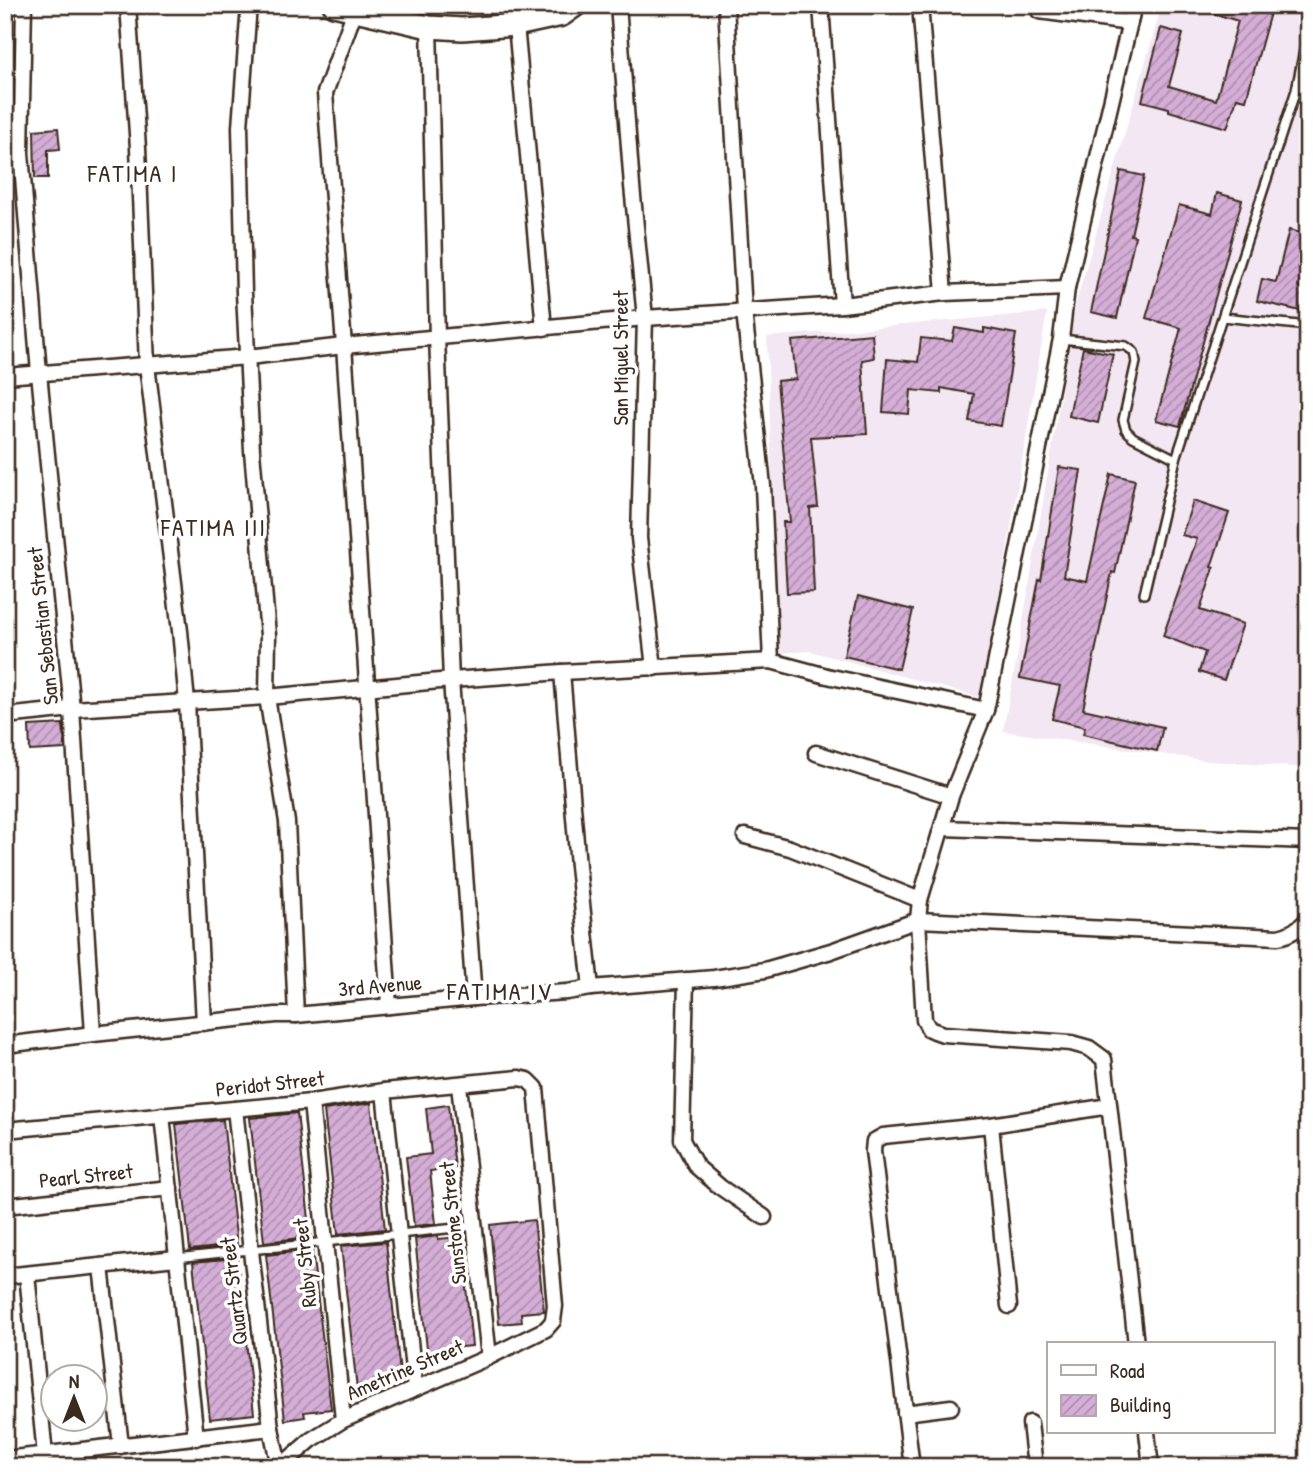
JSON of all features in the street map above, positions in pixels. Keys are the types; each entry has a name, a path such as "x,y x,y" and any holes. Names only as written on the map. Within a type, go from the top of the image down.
{"main road":[{"path":"334,5 429,27 462,29 516,25 562,15 576,5"}],"street":[{"name":"San Sebastian Street","path":"24,5 21,153 38,373 72,709 93,1034"},
{"path":"128,5 138,148 147,365 187,702 204,1023"},
{"path":"249,5 240,127 244,293 252,451 268,635 267,697 287,821 296,1015"},
{"name":"San Miguel Street","path":"618,5 645,318 639,538 654,668"},
{"path":"726,5 744,311 763,486 771,661"},
{"path":"821,5 842,305"},
{"path":"920,5 944,293"},
{"path":"1134,5 1067,288 1061,339 986,710 951,796 920,900 918,920 924,1020 929,1029 943,1034 1071,1043 1089,1048 1104,1059 1136,1342"},
{"path":"355,10 325,93 389,1006"},
{"path":"1039,11 1130,23"},
{"path":"516,25 544,328"},
{"path":"429,27 451,680 474,998"},
{"path":"5,376 248,357 645,318 842,305 944,293 1067,288"},
{"path":"5,716 562,672 771,661 827,676 986,710"},
{"path":"562,672 591,988"},
{"path":"816,753 951,796"},
{"path":"942,828 1308,841"},
{"path":"746,836 790,848 920,900"},
{"path":"918,920 1278,937 1294,932 1308,919"},
{"name":"3rd Avenue","path":"5,1045 276,1015 714,978 765,970 831,951 918,920"},
{"path":"686,980 682,1140 696,1166 720,1187 764,1217"},
{"name":"Peridot Street","path":"5,1130 311,1102 384,1091 519,1078 528,1080 536,1088 555,1306 553,1321"},
{"name":"Sunstone Street","path":"459,1085 489,1357"},
{"path":"384,1091 415,1389"},
{"name":"Ruby Street","path":"311,1102 343,1420"},
{"path":"912,1467 873,1152 874,1141 883,1136 991,1125 1109,1106"},
{"name":"Quartz Street","path":"235,1109 271,1428 280,1467"},
{"path":"162,1115 197,1438"},
{"path":"991,1125 1009,1307"},
{"name":"Pearl Street","path":"5,1206 170,1188"},
{"path":"5,1276 176,1258"},
{"path":"101,1266 121,1446"},
{"path":"27,1274 45,1455"},
{"name":"Ametrine Street","path":"280,1467 311,1440 343,1420 489,1357 546,1329 553,1321"},
{"path":"905,1413 951,1407"},
{"path":"1030,1423 1035,1467"},
{"path":"5,1459 271,1428"},
{"path":"1147,1434 1151,1467"}],"lane":[{"path":"1144,594 1176,459 1296,90 1308,30"},
{"path":"1223,317 1308,326"},
{"path":"1061,339 1126,346 1134,352 1136,362 1123,421 1126,430 1133,437 1176,459"},
{"path":"176,1258 474,1226"}],"shaded area":[{"path":"1162,5 1308,5 1308,768 1210,761 1003,731 1077,299"},
{"path":"1047,312 982,698 810,651 778,653 767,337"}],"building":[{"path":"1196,5 1256,5 1271,9 1246,100 1237,98 1227,128 1142,101 1161,28 1183,34 1169,86 1216,100 1238,21 1196,8"},
{"path":"58,128 60,149 48,150 48,178 35,178 34,130"},
{"path":"1121,171 1144,176 1131,235 1135,236 1117,318 1091,312"},
{"path":"1217,193 1242,200 1180,426 1156,420 1181,328 1146,318 1179,205 1212,214"},
{"path":"1289,230 1308,235 1308,247 1298,287 1308,290 1305,312 1257,301 1262,279 1276,282"},
{"path":"955,328 984,333 984,328 1016,334 1001,426 969,421 974,394 941,388 941,393 911,390 909,414 883,412 887,359 918,362 921,338 952,341"},
{"path":"872,334 874,358 862,360 867,434 811,437 818,507 810,508 814,592 787,593 783,522 790,522 777,381 796,379 792,341"},
{"path":"1083,348 1113,354 1098,423 1069,416"},
{"path":"1059,467 1081,470 1064,576 1087,581 1111,474 1135,480 1083,709 1163,727 1157,751 1083,734 1085,727 1052,719 1060,686 1020,678 1039,579 1041,580"},
{"path":"1193,501 1229,513 1200,610 1243,624 1224,680 1199,672 1205,652 1163,636 1197,539 1182,535"},
{"path":"858,596 913,610 899,669 844,656"},
{"path":"63,724 65,749 30,751 29,726"},
{"path":"371,1103 385,1229 338,1234 324,1110"},
{"path":"448,1105 455,1168 430,1171 436,1224 414,1226 406,1157 431,1154 426,1108"},
{"path":"297,1113 311,1237 264,1242 250,1118"},
{"path":"223,1120 237,1245 190,1250 176,1124"},
{"path":"534,1220 544,1311 521,1313 522,1322 499,1324 490,1225"},
{"path":"438,1236 438,1239 461,1237 472,1346 449,1348 450,1356 428,1358 415,1239"},
{"path":"386,1242 401,1383 357,1389 341,1246"},
{"path":"312,1250 331,1409 304,1412 305,1417 285,1420 266,1255"},
{"path":"237,1258 254,1414 210,1419 193,1262"}],"district":[{"name":"FATIMA I","path":"133,174"},
{"name":"FATIMA III","path":"214,528"},
{"name":"FATIMA IV","path":"500,992"}]}
